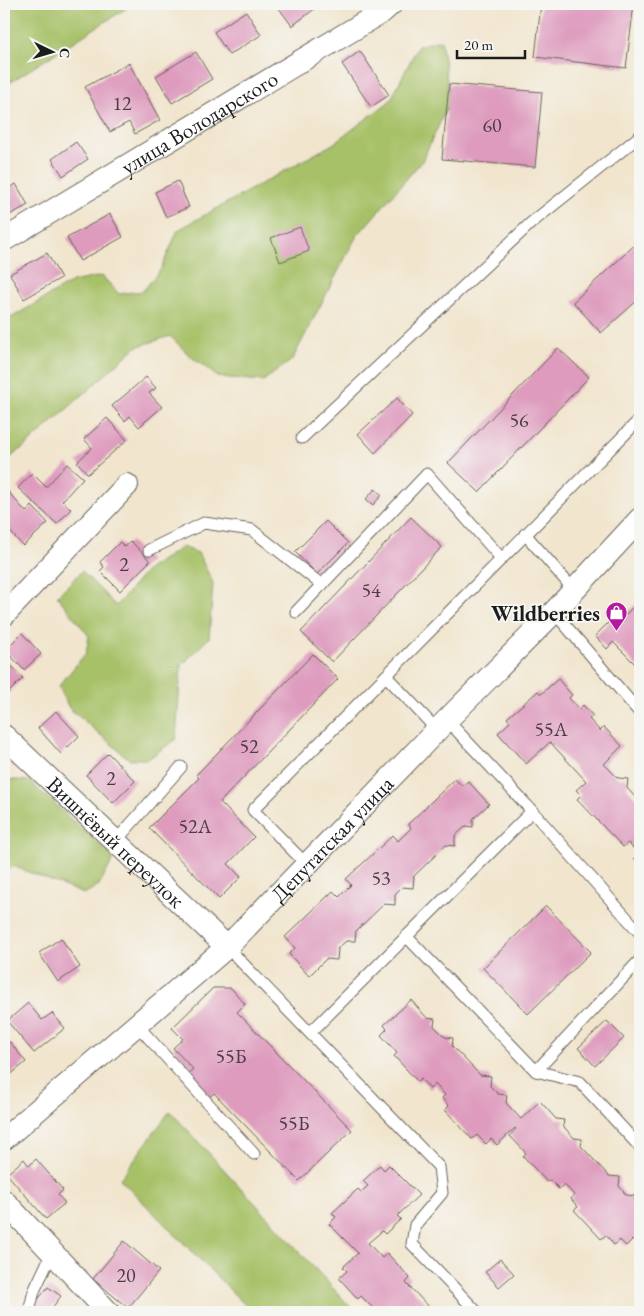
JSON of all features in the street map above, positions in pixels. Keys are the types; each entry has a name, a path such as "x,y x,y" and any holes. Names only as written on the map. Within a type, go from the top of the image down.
{"street":[{"name":"улица Володарского","path":"4,240 382,12 391,4"},
{"path":"4,615 127,485"},
{"name":"Депутатская улица","path":"4,1139 227,947 554,612 640,519"},
{"name":"Вишнёвый переулок","path":"4,736 227,947"},
{"path":"6,1207 108,1312"}],"lane":[{"path":"302,438 531,223 640,136"},
{"path":"306,864 253,810 640,419"},
{"path":"296,612 427,474 501,558"},
{"path":"149,550 204,523 252,530 322,585"},
{"path":"525,534 574,590"},
{"path":"554,612 640,713"},
{"path":"386,676 442,725 532,811 640,933"},
{"path":"115,842 181,767"},
{"path":"310,1033 532,811"},
{"path":"406,936 536,1071 580,1082 640,1147"},
{"path":"227,947 440,1167 442,1193 415,1225 412,1244 477,1312"},
{"path":"536,1071 640,960"},
{"path":"137,1025 254,1154"},
{"path":"28,1312 34,1291 52,1253"}],"green space":[{"path":"4,4 133,4 12,81 4,88"},
{"path":"441,40 450,101 422,161 356,237 292,360 263,381 218,377 189,355 170,336 136,347 28,444 4,462 4,322 72,282 102,276 119,294 143,291 161,269 178,230 333,144 390,101 418,46"},
{"path":"183,547 198,553 213,583 209,638 181,666 176,739 148,759 129,759 69,708 59,686 86,653 89,636 57,596 82,571 116,606 148,569"},
{"path":"4,779 29,781 114,858 99,885 84,894 13,866 4,874"},
{"path":"170,1111 355,1312 252,1312 120,1179"}],"building":[{"path":"276,4 321,4 292,26"},
{"path":"541,4 634,4 626,68 535,57"},
{"path":"246,11 261,35 229,55 214,32"},
{"path":"360,51 389,95 371,107 342,64"},
{"path":"196,52 212,79 172,103 156,76"},
{"path":"129,63 160,120 135,134 129,122 110,132 85,87"},
{"path":"449,84 542,92 535,167 442,159"},
{"path":"76,142 88,159 63,176 52,159"},
{"path":"178,181 189,207 166,217 155,192"},
{"path":"16,184 28,205 4,218 4,191"},
{"path":"110,214 123,237 80,261 67,238"},
{"path":"300,227 309,251 280,262 271,238"},
{"path":"640,240 640,298 601,333 573,302"},
{"path":"47,253 61,278 24,299 10,274"},
{"path":"558,348 589,377 479,492 448,463"},
{"path":"146,377 156,388 149,393 162,407 139,427 130,416 125,421 112,406"},
{"path":"397,398 412,415 375,453 358,434"},
{"path":"107,418 127,440 88,474 77,462 92,448 84,439"},
{"path":"67,464 83,478 62,501 71,509 57,524 18,488 32,473 46,487"},
{"path":"4,487 26,512 32,506 48,523 23,546 4,525"},
{"path":"375,489 382,495 373,505 366,499"},
{"path":"411,517 442,547 332,662 301,632"},
{"path":"326,521 348,543 317,574 295,552"},
{"path":"131,541 150,561 120,591 100,571 104,567 100,562 120,542 125,547"},
{"path":"640,600 640,669 613,642 607,649 595,636 614,617 618,622"},
{"path":"22,633 41,654 24,670 5,650"},
{"path":"313,654 338,679 220,802 254,837 228,864 241,877 219,899 149,828 199,778 196,775"},
{"path":"4,658 23,678 5,696 4,694"},
{"path":"558,679 572,695 569,698 579,709 583,705 593,716 589,719 600,731 604,727 622,746 604,764 618,778 628,779 627,788 635,797 640,797 640,865 634,858 639,854 628,843 623,847 577,799 581,795 576,790 586,781 550,742 526,764 498,733 510,722 507,718 538,691 541,694"},
{"path":"56,711 79,736 61,754 38,728"},
{"path":"108,753 135,781 113,803 86,775"},
{"path":"455,779 462,786 468,781 489,804 473,819 473,827 466,826 455,836 455,846 446,845 413,877 413,888 402,887 395,894 395,905 384,904 356,931 355,941 346,941 337,949 337,960 326,959 309,976 289,954 295,948 285,937 333,891 339,897 351,885 346,879 393,835 398,841 411,828 408,824"},
{"path":"546,906 591,952 528,1014 483,968"},
{"path":"61,938 80,967 58,982 39,953"},
{"path":"213,988 231,988 245,1004 237,1012 352,1130 299,1181 214,1093 206,1100 184,1077 193,1069 173,1048 183,1039 172,1028"},
{"path":"411,1000 427,1018 435,1019 434,1026 445,1037 453,1038 452,1046 480,1075 491,1076 490,1086 498,1094 507,1095 506,1103 521,1119 540,1101 556,1119 564,1120 563,1126 574,1138 582,1139 581,1146 609,1176 620,1177 619,1186 626,1195 635,1196 635,1203 640,1209 640,1232 626,1246 620,1240 614,1245 606,1235 601,1239 574,1210 578,1207 571,1199 574,1195 564,1184 559,1189 550,1180 547,1182 523,1156 526,1153 510,1136 515,1128 497,1145 491,1139 486,1144 477,1135 472,1139 445,1110 449,1106 442,1098 445,1095 435,1084 430,1089 421,1079 418,1082 394,1056 397,1053 381,1035 387,1029 384,1025"},
{"path":"28,1003 42,1020 52,1013 65,1028 34,1053 7,1021"},
{"path":"607,1021 624,1038 595,1066 578,1048"},
{"path":"10,1042 26,1062 9,1076 4,1069 4,1047"},
{"path":"24,1159 29,1166 36,1159 63,1190 58,1195 65,1203 46,1219 7,1174"},
{"path":"380,1165 384,1170 389,1165 419,1195 397,1216 401,1219 385,1234 382,1231 368,1243 382,1258 387,1253 410,1278 406,1283 434,1312 373,1312 375,1310 361,1296 358,1299 339,1278 347,1271 343,1267 358,1253 329,1224 336,1217 332,1213 358,1189 361,1192 368,1186 363,1181"},
{"path":"124,1241 159,1271 128,1308 93,1279"},
{"path":"500,1259 514,1274 499,1287 485,1272"},
{"path":"48,1287 61,1296 49,1312 36,1312 31,1308"}],"place":[{"name":"Wildberries","path":"616,632"}]}
